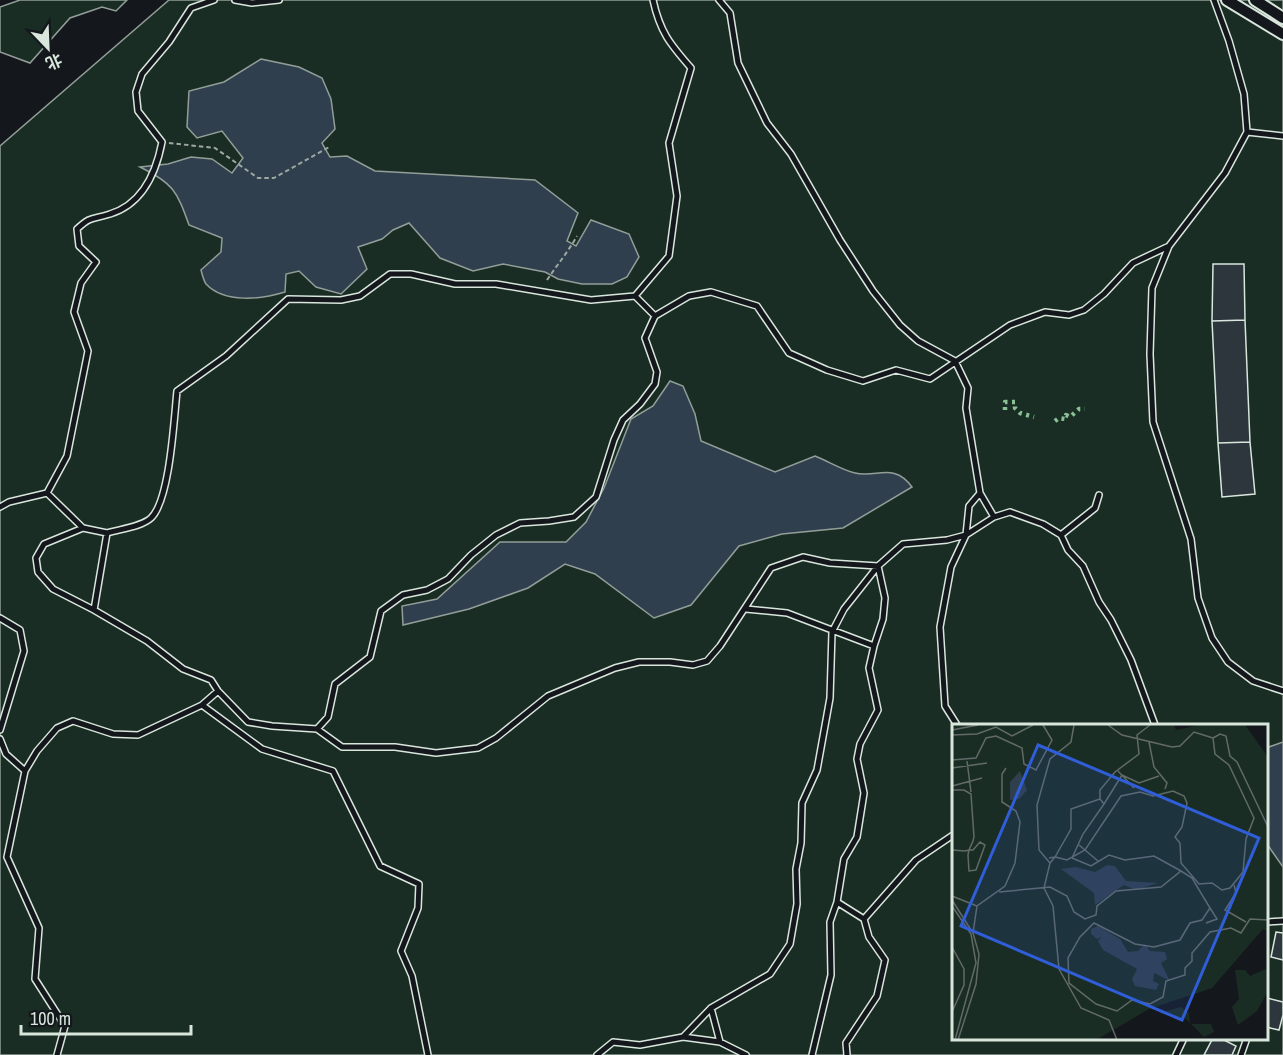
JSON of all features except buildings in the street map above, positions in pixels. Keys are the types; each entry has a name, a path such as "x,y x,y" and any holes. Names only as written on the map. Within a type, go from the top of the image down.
{"street":[{"path":"1227,0 1283,34"},
{"path":"1255,0 1283,18"}],"lane":[{"path":"0,507 9,502 47,493 67,456 88,351 74,312 81,283 96,262 79,246 77,229 89,218 111,214 133,201 151,181 162,142 138,111 136,92 142,74 169,42 191,8 214,0"},
{"path":"235,0 252,3 279,0"},
{"path":"47,493 83,528 107,533 152,518 165,493 177,391 226,356 288,299 341,300 360,296 390,274 411,274 455,284 496,284 591,300 635,296 669,256 678,196 669,143 691,68 666,40 653,0"},
{"path":"719,0 730,13 738,63 758,106 767,123 791,154 840,240 873,291 900,325 918,341 955,361 968,388 966,408 980,493 994,516"},
{"path":"1214,0 1229,41 1244,94 1247,132 1225,173 1169,246 1152,288 1149,354 1153,422 1191,539 1198,598 1212,638 1228,662 1253,681 1283,691"},
{"path":"1247,132 1283,136"},
{"path":"317,729 328,717 335,684 370,657 381,611 403,595 427,590 448,579 471,555 496,535 520,523 574,517 596,497 622,420 640,404 655,384 657,372 645,338 655,316 688,296 711,292 756,306 789,353 827,370 863,381 896,370 930,379 1010,325 1045,312 1069,315 1084,310 1104,294 1132,263 1169,246"},
{"path":"635,296 655,316"},
{"path":"956,724 945,706 940,627 951,567 966,535 969,507 980,493"},
{"path":"1061,535 1095,508 1099,495"},
{"path":"683,1037 711,1008 770,974 790,944 797,904 796,869 801,843 802,803 817,770 828,708 832,632 844,609 878,566 903,544 947,540 966,535 994,516 1010,512 1043,524 1061,535 1068,550 1083,566 1099,602 1111,620 1131,660 1155,724"},
{"path":"83,528 44,544 36,558 38,572 53,589 147,640 183,669 212,680 218,691 248,722 317,729 342,747 395,747 436,753 478,748 496,738 548,696 615,668 639,662 693,665 707,661 746,609 771,568 803,557 830,563 878,566"},
{"path":"94,610 107,533"},
{"path":"812,1055 831,975 830,922 837,902 844,859 857,837 864,793 856,759 878,710 869,668 883,619 885,598 878,566"},
{"path":"746,609 787,613 832,632 874,646"},
{"path":"0,618 20,630 24,651 0,730"},
{"path":"57,1055 65,1026 35,979 39,928 8,857 26,771 37,751 57,728 73,721 113,734 138,735 202,705 218,691"},
{"path":"202,705 262,749 333,771 380,866 419,884 418,908 401,951 412,976 428,1055"},
{"path":"0,739 6,754 26,771"},
{"path":"864,919 916,860 952,836"},
{"path":"837,902 864,919 869,937 885,960 877,996 846,1043 847,1055"},
{"path":"1268,922 1283,921"},
{"path":"711,1008 720,1042"},
{"path":"597,1055 613,1042 640,1045 683,1037 720,1042 746,1055"},
{"path":"1176,1055 1183,1040"},
{"path":"1241,1055 1246,1040"}],"path":[{"path":"162,142 215,148 258,178 274,178 286,173 331,146"},
{"path":"547,280 566,256 577,236"}],"green space":[{"path":"20,0 127,0 116,11 102,7 70,18 30,63 0,52 0,7"},
{"path":"169,0 1283,0 1283,1055 0,1055 0,146"}],"water":[{"path":"261,59 299,67 322,78 331,99 335,129 322,143 330,157 347,156 375,171 535,180 578,213 567,241 576,246 591,220 629,234 639,257 627,277 612,284 582,284 558,279 545,272 503,264 473,271 440,258 409,223 393,230 382,239 358,247 367,269 341,294 316,287 299,271 286,274 285,292 255,298 223,295 206,284 201,270 221,252 222,238 189,225 177,196 167,183 140,167 168,164 191,157 212,159 232,173 243,158 222,131 197,138 187,127 189,91 224,82"},
{"path":"670,381 683,386 695,414 701,441 775,472 815,456 855,473 885,472 899,475 912,487 843,528 782,534 739,546 691,605 654,618 595,574 565,564 528,588 469,609 403,625 402,606 437,599 500,542 566,542 586,522 604,488 631,419 653,406"},
{"path":"1283,742 1283,867 1268,845 1268,747"}],"hedge":[{"path":"1005,410 1005,402 1015,402 1015,408 1020,413 1034,417"},
{"path":"1055,421 1059,418 1065,419 1066,415 1070,417 1079,409 1085,409"}]}
